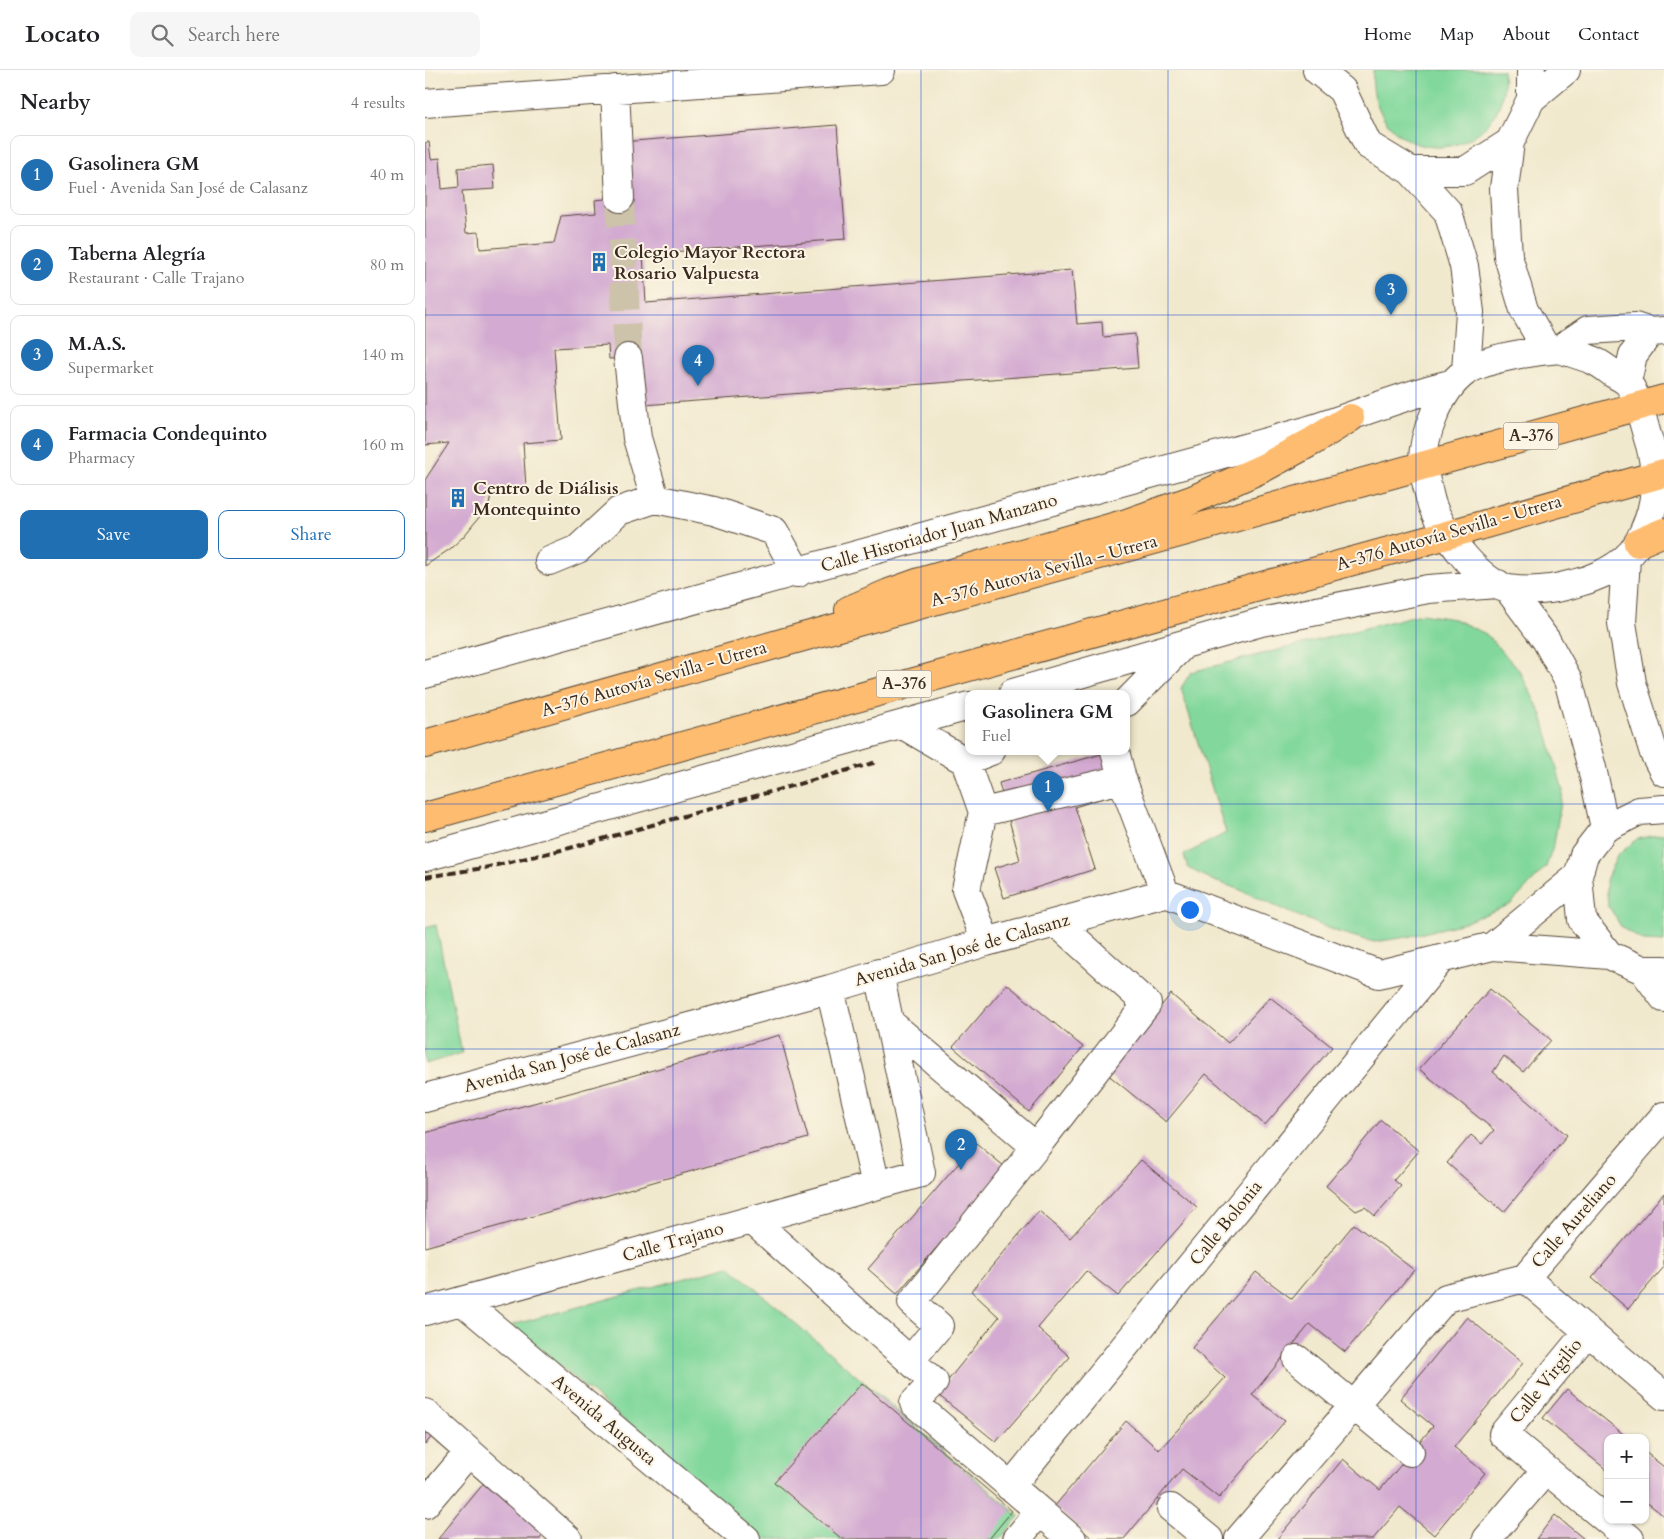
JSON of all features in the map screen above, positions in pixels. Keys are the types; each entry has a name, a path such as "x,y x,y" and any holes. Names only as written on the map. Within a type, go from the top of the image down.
{"main road":[{"name":"A-376 Autovía Sevilla - Utrera","path":"425,744 785,642 1423,467 1643,396"},
{"path":"785,642 850,610 920,582 1127,523 1192,500 1265,467 1350,418"},
{"name":"A-376 Autovía Sevilla - Utrera","path":"425,817 1447,535 1659,474"},
{"path":"1632,551 1664,532"}],"street":[{"path":"425,103 881,70"},
{"path":"1317,70 1343,80 1368,145 1411,171 1448,212 1464,266 1470,312 1459,378 1433,418 1424,444 1423,467 1431,502 1447,535 1463,556 1481,573 1503,587 1546,640 1568,680 1592,768 1605,828"},
{"path":"1531,70 1531,100"},
{"path":"1566,70 1531,100 1510,142 1505,189 1508,256 1524,310 1553,350 1593,360 1643,396"},
{"path":"615,89 620,198"},
{"path":"1411,171 1465,171 1510,142"},
{"path":"1553,350 1588,330 1635,327 1657,331"},
{"path":"1657,331 1633,354 1643,396 1649,441 1659,474 1650,520 1632,551 1622,623 1632,683 1654,753 1664,772"},
{"name":"Calle Historiador Juan Manzano","path":"425,674 799,573 1306,432 1459,378 1484,364 1513,356 1553,350"},
{"path":"629,358 637,438 655,499"},
{"path":"549,561 578,550 619,511 655,499 714,510 774,531 799,573"},
{"path":"1023,690 1261,622 1318,610 1428,590 1503,587 1551,590 1592,579 1632,551"},
{"path":"1130,699 1184,643"},
{"path":"425,858 965,707"},
{"path":"903,725 965,761 983,812 966,890 986,942"},
{"path":"965,761 981,755"},
{"path":"1116,755 1122,779 1165,893 1379,974 1493,946 1609,955 1654,970 1664,998"},
{"path":"983,812 1122,779"},
{"path":"1609,955 1582,920 1578,876 1585,855 1605,828 1639,811 1664,809"},
{"path":"1493,946 1578,876"},
{"name":"Avenida San José de Calasanz","path":"425,1098 830,989 986,942 1165,893"},
{"path":"910,1361 939,1326 912,1302 1147,1004 1057,922"},
{"name":"Calle Bolonia","path":"1010,1487 1441,959"},
{"path":"879,973 889,1022 1036,1147"},
{"path":"830,989 876,1185"},
{"name":"Calle Trajano","path":"425,1311 921,1173 889,1022"},
{"name":"Calle Aureliano","path":"1664,1116 1525,1278 1664,1396"},
{"path":"752,1220 934,1382 914,1404 1072,1539"},
{"path":"1239,1539 1446,1298 1525,1278"},
{"name":"Avenida Augusta","path":"461,1301 746,1539"},
{"name":"Calle Virgilio","path":"1587,1331 1503,1434 1630,1539"},
{"path":"1297,1359 1410,1452"},
{"path":"425,1413 568,1539"},
{"path":"425,1504 469,1452"},
{"path":"1487,1539 1546,1470"},
{"path":"1171,1508 1209,1539"},
{"path":"1017,1539 1039,1512"}],"green space":[{"path":"1373,70 1503,70 1504,83 1500,104 1488,124 1480,132 1460,143 1449,146 1426,146 1402,137 1392,129 1385,119 1375,96"},
{"path":"1421,614 1454,619 1486,634 1519,670 1542,715 1563,791 1554,844 1546,867 1511,904 1464,923 1407,937 1374,942 1338,932 1236,888 1214,881 1188,868 1184,855 1226,833 1181,688 1191,672"},
{"path":"1663,834 1664,942 1644,941 1622,928 1608,905 1606,880 1617,856 1637,839"},
{"path":"436,925 462,1053 425,1064 425,928"},
{"path":"729,1266 1019,1516 1000,1539 764,1539 512,1325"}],"building":[{"name":"Colegio Mayor Rectora Rosario Valpuesta","path":"837,125 846,239 643,254 646,303 1072,270 1077,324 1102,322 1103,337 1135,334 1138,368 643,405 640,357 609,359 608,345 554,348 561,440 523,443 526,487 492,489 489,505 464,536 450,549 425,566 425,480 449,443 425,445 425,143 429,142 431,159 440,158 442,189 459,187 458,168 493,165 495,189 462,191 466,233 479,232 480,249 554,243 561,216 596,213 595,200 625,197 621,142"},
{"path":"1098,755 1115,755 1137,787 1075,807 1095,869 1004,898 994,868 1020,860 999,783"},
{"path":"1007,984 1083,1047 1029,1112 953,1047"},
{"path":"1490,989 1551,1040 1523,1072 1504,1056 1493,1072 1567,1135 1504,1212 1447,1163 1471,1135 1482,1144 1494,1130 1419,1069"},
{"path":"1171,994 1228,1043 1270,997 1332,1047 1265,1125 1206,1074 1166,1122 1106,1073"},
{"path":"780,1035 808,1138 425,1247 425,1133"},
{"path":"1381,1120 1419,1151 1394,1180 1401,1186 1375,1216 1365,1207 1356,1211 1326,1186"},
{"path":"976,1143 1005,1167 897,1294 868,1269"},
{"path":"1141,1160 1197,1207 1118,1296 1086,1271 1038,1328 1070,1357 996,1442 937,1394 999,1317 971,1291 1039,1211 1070,1238"},
{"path":"1664,1193 1664,1267 1628,1309 1592,1278"},
{"path":"1354,1224 1414,1270 1345,1352 1310,1324 1252,1395 1285,1421 1219,1498 1182,1469 1124,1539 1093,1539 1054,1507 1126,1421 1159,1450 1225,1378 1192,1348 1256,1272 1292,1299"},
{"path":"1467,1317 1523,1363 1454,1447 1485,1473 1434,1535 1400,1507 1373,1539 1277,1539 1343,1459 1380,1490 1433,1426 1400,1399"},
{"path":"862,1383 1012,1511 989,1539 842,1539 774,1482"},
{"path":"1567,1389 1623,1434 1604,1434 1604,1468 1543,1418"},
{"path":"425,1430 432,1436 425,1445"},
{"path":"1649,1455 1664,1467 1664,1516 1649,1504"},
{"path":"489,1477 549,1527 540,1539 438,1539"},
{"path":"1555,1515 1584,1539 1536,1539"}],"tunnel":[{"path":"620,198 628,358"}],"railway":[{"path":"425,877 484,868 570,848 877,762"}],"place":[{"name":"Colegio Mayor Rectora Rosario Valpuesta","path":"599,262"},
{"name":"M.A.S.","path":"1391,315"},
{"name":"Farmacia Condequinto","path":"698,386"},
{"name":"Centro de Diálisis Montequinto","path":"458,498"},
{"name":"Gasolinera GM","path":"1048,812"},
{"name":"Taberna Alegría","path":"961,1170"}]}
